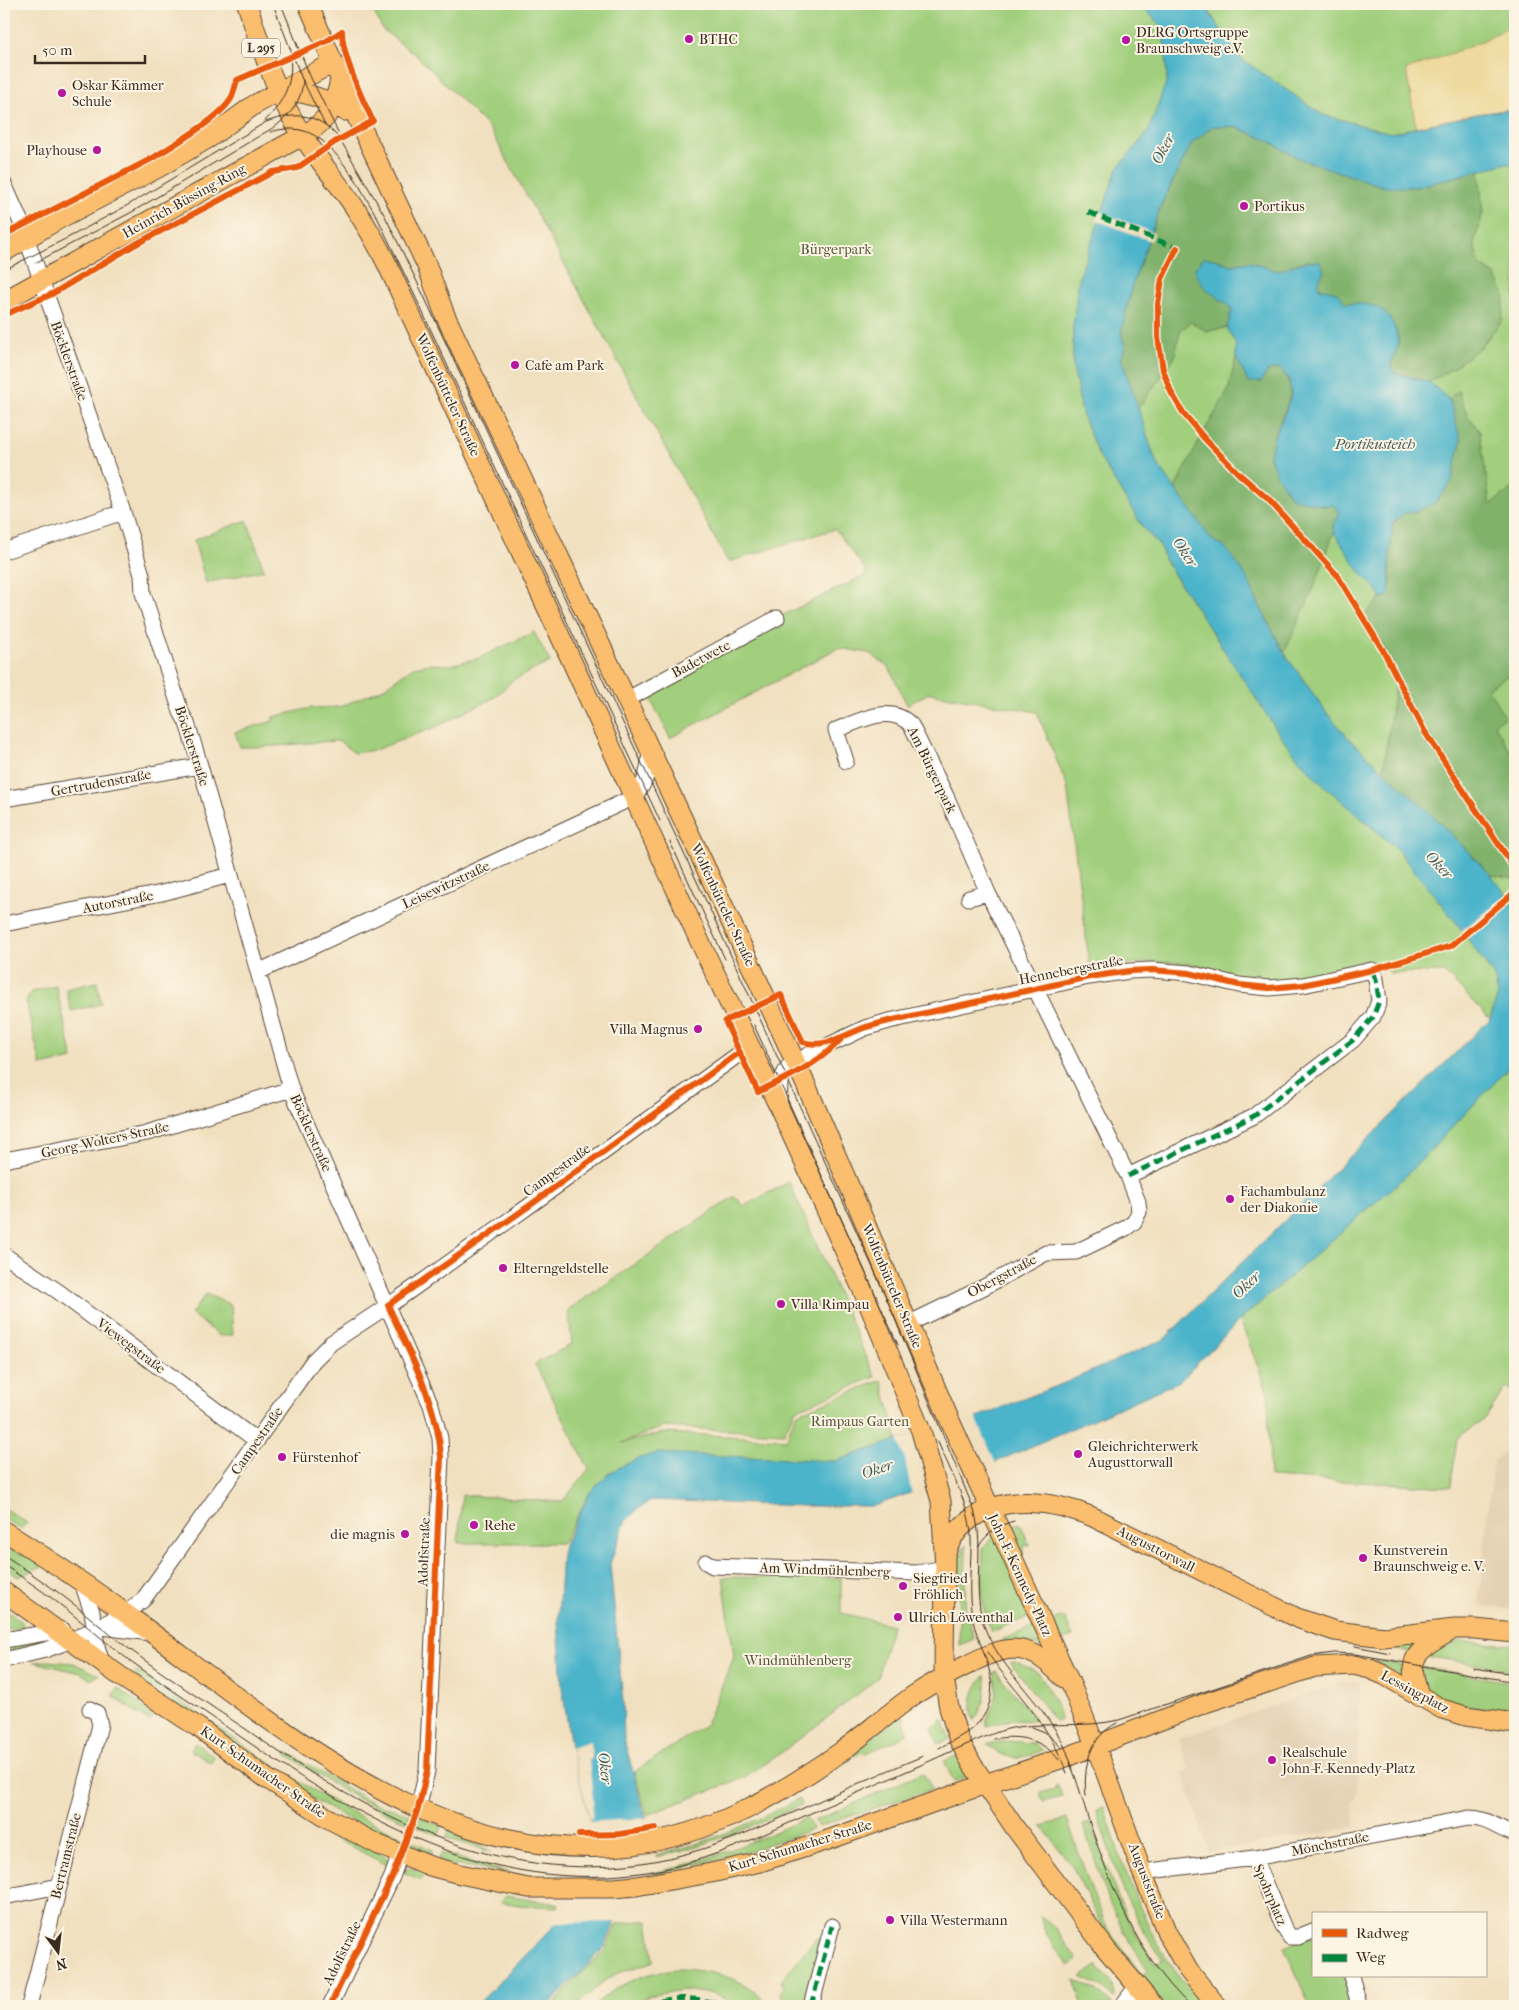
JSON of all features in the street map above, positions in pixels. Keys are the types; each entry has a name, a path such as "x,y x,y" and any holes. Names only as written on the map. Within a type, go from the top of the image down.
{"main road":[{"name":"Wolfenbütteler Straße","path":"247,4 261,50 278,91 303,136 357,210 374,238 780,1107 864,1293 921,1431 938,1491 943,1522"},
{"name":"Wolfenbütteler Straße","path":"308,4 358,122 427,266 450,324 707,870 795,1062 950,1421 990,1508"},
{"path":"4,252 57,220 189,150 254,105 278,91 337,71"},
{"name":"Heinrich-Büssing-Ring","path":"4,301 303,136 324,121 334,105 337,71"},
{"path":"278,91 306,94 321,98 358,122"},
{"name":"Augusttorwall","path":"990,1508 1025,1503 1058,1505 1076,1510 1314,1625 1357,1635 1384,1637 1454,1629"},
{"name":"John-F.-Kennedy-Platz","path":"985,1784 962,1747 955,1731 946,1694 944,1676 945,1568 946,1550 955,1534 976,1515 990,1508 1072,1686 1096,1746"},
{"name":"John-F.-Kennedy-Platz","path":"943,1522 945,1568"},
{"path":"4,1531 126,1613 299,1741 357,1777 418,1809 500,1837 540,1844 604,1847 655,1841 709,1826 769,1798 843,1750 916,1694 944,1676"},
{"name":"Kurt-Schumacher-Straße","path":"4,1592 102,1663 199,1728 266,1778 331,1820 400,1854 430,1866 487,1880 528,1888 614,1888 711,1873 760,1862 825,1841 985,1784"},
{"path":"1420,1697 1412,1674 1413,1664 1419,1652 1426,1646 1454,1629 1515,1633"},
{"name":"John-F.-Kennedy-Platz","path":"944,1676 984,1656 1013,1649 1034,1653 1042,1658 1072,1686"},
{"name":"Lessingplatz","path":"1096,1746 1204,1703 1315,1667 1344,1665 1370,1669 1402,1685 1442,1709 1457,1714 1515,1723"},
{"path":"1096,1746 1054,1762 985,1784 1057,1885 1136,1987 1154,2006"},
{"name":"Auguststraße","path":"1096,1746 1158,1913 1182,1961 1217,2006"}],"street":[{"name":"Böcklerstraße","path":"4,184 26,239 123,512 142,575 143,593 181,712 187,723 291,1089 388,1305"},
{"path":"4,551 123,512"},
{"name":"Badetwete","path":"626,700 777,618"},
{"name":"Am Bürgerpark","path":"846,761 836,730 881,714 898,715 911,725 947,798 988,893 1036,989"},
{"path":"634,797 648,775 650,749"},
{"name":"Gertrudenstraße","path":"4,799 199,766"},
{"name":"Leisewitzstraße","path":"258,972 634,797"},
{"name":"Autorstraße","path":"4,924 162,893 230,875"},
{"path":"969,898 988,893"},
{"name":"Hennebergstraße","path":"795,1062 865,1028 1036,989 1089,977 1130,971 1189,973 1239,985 1269,988 1303,985 1372,970 1376,979 1378,1001 1373,1017 1353,1040 1254,1116 1128,1176 1036,989"},
{"name":"Campestraße","path":"65,1636 95,1628 126,1613 143,1600 313,1361 331,1343 529,1206 750,1046"},
{"name":"Wolfenbütteler Straße","path":"780,1107 780,1080 788,1067 795,1062"},
{"name":"Georg-Wolters-Straße","path":"4,1160 147,1133 291,1089"},
{"name":"Obergstraße","path":"908,1324 986,1286 1046,1253 1076,1252 1126,1228 1134,1222 1139,1212 1138,1202 1128,1176"},
{"name":"Viewegstraße","path":"4,1255 60,1292 257,1441"},
{"name":"Adolfstraße","path":"388,1305 431,1406 440,1438 441,1457 427,1771 418,1809"},
{"name":"Am Windmühlenberg","path":"706,1562 713,1566 917,1573 945,1568"},
{"path":"82,1583 90,1603 97,1646 102,1663"},
{"path":"95,1628 116,1628 151,1633"},
{"path":"4,1640 65,1636"},
{"path":"4,1660 45,1650 65,1636"},
{"name":"Bertramstraße","path":"29,2006 100,1725 97,1713 90,1709"},
{"name":"Mönchstraße","path":"1142,1872 1254,1858 1469,1818 1488,1820 1515,1834"},
{"name":"Adolfstraße","path":"330,2006 392,1877 400,1854"},
{"name":"Spohrplatz","path":"1254,1858 1284,1928 1290,1937 1298,1937 1312,1932"},
{"path":"4,1896 59,1886"},
{"path":"811,2006 832,1926"},
{"path":"1352,1978 1358,2001 1357,2006"},
{"path":"1122,2006 1136,1987"}],"shaded area":[{"path":"1507,1450 1515,1451 1515,1610 1478,1605 1493,1461"},
{"name":"Realschule John-F.-Kennedy-Platz","path":"1342,1682 1360,1683 1357,1799 1352,1802 1356,1827 1209,1852 1183,1773 1189,1770 1179,1738"}],"green space":[{"name":"Bürgerpark","path":"370,4 1141,4 1160,26 1166,49 1167,80 1148,132 1117,169 1079,278 1073,327 1073,367 1083,417 1099,456 1144,529 1161,547 1164,559 1280,735 1318,780 1398,850 1459,926 1494,976 1498,995 1490,1019 1444,972 1391,973 1374,962 1285,979 1251,978 1190,964 1165,962 1090,969 1067,786 1037,712 929,693 907,705 889,667 869,653 838,648 670,738 646,689 777,618 866,575 865,569 835,529 728,562 490,129 416,55 383,30"},
{"path":"1206,4 1515,4 1515,109 1477,114 1391,133 1323,115 1240,58"},
{"path":"1213,126 1236,127 1267,140 1416,187 1479,171 1483,213 1474,243 1479,264 1495,275 1505,295 1502,321 1482,346 1453,368 1429,382 1395,373 1391,368 1398,338 1397,331 1391,321 1380,310 1370,306 1342,302 1326,293 1317,284 1324,271 1306,261 1278,271 1249,262 1231,265 1215,259 1204,287 1217,295 1232,310 1227,328 1206,331 1191,322 1180,331 1175,357 1138,409 1121,357 1125,348 1121,332 1132,286 1161,205 1192,142"},
{"path":"1515,164 1515,905 1491,875 1352,742 1327,713 1284,653 1212,540 1156,462 1121,357 1161,205"},
{"path":"1236,357 1248,382 1268,371 1280,368 1289,384 1290,397 1275,434 1270,457 1312,502 1322,506 1333,505 1338,511 1339,516 1333,525 1334,532 1315,586 1284,653 1254,595 1248,579 1226,549 1212,540 1175,488 1228,391"},
{"path":"1458,390 1467,414 1480,432 1490,505 1515,486 1515,671 1488,688 1505,717 1494,724 1515,759 1515,879 1491,875 1429,812 1383,772 1397,671 1366,614 1381,598 1387,597 1391,584 1389,562 1393,523 1403,514 1420,510 1461,441 1449,399"},
{"path":"247,520 264,570 206,583 194,540"},
{"path":"534,632 550,662 513,680 495,697 436,727 375,750 354,753 339,741 265,747 240,747 235,732 273,721 273,717 311,708 339,707 382,689 413,667 429,664 450,665 479,658"},
{"path":"97,982 101,1004 71,1011 66,989"},
{"path":"56,986 73,1059 41,1066 26,1002 31,992"},
{"path":"1515,1061 1515,1390 1505,1388 1485,1419 1457,1438 1451,1487 1270,1477 1268,1393 1240,1320 1408,1174"},
{"name":"Rimpaus Garten","path":"789,1182 875,1377 795,1410 784,1433 663,1427 622,1443 663,1433 786,1439 796,1414 882,1380 898,1440 835,1461 636,1459 609,1473 590,1492 563,1543 458,1543 462,1495 562,1502 589,1469 535,1364 572,1344 568,1310 735,1196 744,1206"},
{"path":"206,1294 231,1305 233,1335 220,1336 191,1314"},
{"path":"4,1508 27,1523 20,1529 4,1518"},
{"path":"1020,1523 1030,1546 1025,1545 1022,1557 1009,1526"},
{"path":"994,1534 1031,1616 991,1632 984,1610 982,1592 983,1548"},
{"path":"966,1545 965,1599 974,1639 959,1645 960,1554"},
{"path":"4,1546 42,1566 18,1577 4,1567"},
{"name":"Windmühlenberg","path":"723,1577 841,1578 841,1613 892,1625 877,1678 777,1756 745,1777 647,1815 634,1772 706,1724 734,1657"},
{"path":"4,1609 22,1622 21,1628 4,1630"},
{"path":"1064,1617 1073,1636 1061,1642 1052,1621"},
{"path":"1034,1627 1045,1649 1029,1642 1003,1643 1001,1640"},
{"path":"46,1640 48,1644 4,1652 4,1647"},
{"path":"1428,1640 1412,1653 1380,1646"},
{"path":"1458,1641 1515,1645 1515,1671 1426,1656 1443,1645"},
{"path":"1372,1660 1406,1666 1409,1680"},
{"path":"34,1662 73,1663 99,1675 91,1680 81,1673"},
{"path":"1010,1662 1020,1664 1039,1673 1055,1702 1061,1720 1056,1722"},
{"path":"1419,1667 1515,1683 1515,1715 1440,1701 1427,1692"},
{"path":"137,1671 298,1781 332,1801 401,1836 397,1845 317,1802 133,1675"},
{"path":"996,1671 1035,1719 1033,1721 1011,1720 987,1726 988,1717 995,1698 994,1672"},
{"path":"985,1675 986,1688 984,1699 974,1720 973,1696"},
{"path":"118,1688 154,1715 150,1722 112,1696"},
{"path":"903,1715 907,1733 901,1738 864,1754 862,1752 850,1758 851,1760 820,1775"},
{"path":"943,1719 950,1739 938,1744 932,1728"},
{"path":"1007,1741 1033,1743 1042,1750 1028,1756 1013,1757 1000,1754 987,1744"},
{"path":"195,1743 214,1756 211,1763 190,1750"},
{"path":"287,1752 364,1798 376,1804 410,1814 407,1822 345,1791 286,1754"},
{"path":"957,1756 968,1776 954,1782 944,1761"},
{"path":"923,1773 932,1789 818,1827 814,1821"},
{"path":"1058,1785 1062,1797 1043,1802 1040,1793 1055,1789 1055,1786"},
{"path":"799,1799 801,1805 748,1828 694,1847 656,1857 656,1855 693,1845 729,1832"},
{"path":"1104,1807 1124,1867 1149,1926 1173,1968 1205,2006 1164,2006 1145,1987 1107,1935 1072,1866 1042,1826 1067,1819 1091,1889 1107,1927 1142,1975 1148,1970 1131,1944 1110,1904 1083,1825 1091,1823 1110,1878 1126,1914 1135,1932 1157,1964 1163,1960 1146,1935 1127,1899 1117,1874 1096,1810"},
{"path":"418,1817 442,1826 439,1835 414,1825"},
{"path":"806,1818 813,1829 747,1852 655,1875 655,1873 732,1849"},
{"path":"450,1829 491,1852 446,1838"},
{"path":"336,1831 384,1855 388,1860 389,1866 332,1837"},
{"path":"408,1840 433,1850 430,1859 405,1848"},
{"path":"441,1853 511,1873 438,1862"},
{"path":"409,1868 424,1872 422,1880 402,1872"},
{"path":"506,1896 558,1904 557,1907 500,1902"},
{"path":"1040,1916 1056,1929 1077,1959 1069,1966 1048,1936"},
{"path":"648,1920 654,1961 616,1974 603,1982 576,2006 552,2006 581,1973 604,1952 617,1924"},
{"path":"1312,1936 1312,1978 1345,1978 1349,1995 1345,2006 1310,2006 1284,1947"},
{"path":"817,1937 822,1939 803,2006 784,2006 781,1991 784,1987 781,1981"},
{"path":"1097,1965 1113,1984 1114,1998 1103,1988 1081,1977"},
{"path":"677,1969 702,1971 727,1977 750,1988 760,1996 767,2006 741,2006 713,1994 681,1990 649,1996 628,2006 594,2006 612,1991 632,1980 654,1973"},
{"path":"1074,1980 1095,1990 1112,2004 1111,2006 1083,2006"}],"sand":[{"path":"1515,24 1515,109 1477,114 1416,127 1406,70 1476,44"}],"water":[{"name":"Oker","path":"1141,4 1206,4 1210,14 1240,58 1323,115 1391,133 1477,114 1515,109 1515,164 1504,164 1416,187 1385,187 1300,159 1267,140 1236,127 1213,126 1192,143 1161,205 1132,286 1121,332 1125,348 1121,357 1156,462 1212,540 1226,548 1248,579 1254,595 1284,653 1327,713 1352,742 1429,812 1491,875 1515,906 1515,1061 1408,1174 1240,1320 1180,1381 996,1462 874,1506 803,1506 652,1500 638,1509 625,1522 610,1564 623,1702 624,1740 646,1818 617,1919 603,1949 548,2006 476,2006 560,1920 590,1820 571,1747 562,1687 558,1621 562,1550 590,1492 609,1473 636,1459 657,1453 835,1461 898,1440 964,1422 1062,1384 1163,1340 1490,1019 1498,995 1494,976 1459,926 1398,850 1318,780 1280,735 1164,559 1161,547 1144,529 1099,456 1083,417 1073,367 1073,327 1079,278 1117,169 1148,132 1167,80 1166,49 1160,26"},
{"name":"Portikusteich","path":"1204,257 1231,265 1249,262 1278,271 1306,261 1320,261 1324,271 1317,284 1321,289 1335,292 1345,303 1365,304 1376,307 1385,313 1393,323 1398,341 1391,365 1395,373 1429,382 1449,399 1461,441 1452,481 1436,502 1420,510 1403,514 1393,523 1389,562 1390,593 1387,597 1381,598 1376,588 1361,574 1334,532 1333,526 1339,516 1338,511 1333,505 1322,506 1291,497 1277,476 1270,457 1274,437 1291,396 1289,380 1280,368 1268,371 1261,382 1248,382 1236,357 1235,342 1227,328 1232,309 1204,287 1197,275 1195,268"}],"pier":[{"path":"1099,211 1154,233 1151,241 1096,220"},
{"path":"1508,895 1512,901 1465,939 1460,932"},
{"path":"975,1415 996,1464 912,1495 905,1459 898,1440"},
{"path":"590,1741 592,1759 589,1760 593,1800 592,1818 590,1820 571,1747"},
{"path":"648,1818 619,1922 553,1923 558,1918 587,1822"}],"tram line":[{"path":"273,4 302,79 325,125"},
{"path":"281,4 310,76 338,132"},
{"path":"296,41 300,58"},
{"path":"265,121 277,107 285,92 290,76 290,57"},
{"path":"35,263 132,212 276,126 286,117 298,101 303,80"},
{"path":"4,270 128,205 266,122 288,116 307,117 325,125 341,141 385,216 422,292 707,903 883,1290 974,1510 979,1540 979,1601 986,1631 995,1649 1057,1732 1073,1770"},
{"path":"270,132 298,129 310,133 320,139 338,156 354,178"},
{"path":"352,173 378,219 415,296 660,821"},
{"path":"670,842 725,959"},
{"path":"754,1025 898,1345"},
{"path":"938,1442 967,1511 971,1535 970,1586 972,1616 991,1682 989,1704 981,1719 962,1736 939,1748"},
{"path":"979,1546 994,1530 1014,1521"},
{"path":"4,1555 68,1600 157,1669 295,1762 344,1792 394,1819 446,1840 499,1856 553,1865 610,1866 669,1858 700,1850 746,1833 923,1756"},
{"path":"4,1565 53,1599 139,1667 289,1769 338,1799 388,1826 440,1848 493,1864 548,1874 605,1876 664,1869 702,1859 1000,1731 1031,1726 1093,1724 1119,1720 1311,1656 1334,1653 1355,1654 1515,1682"},
{"path":"1355,1646 1390,1653"},
{"path":"987,1652 1032,1710 1052,1740 1067,1774"},
{"path":"1473,1668 1515,1674"},
{"path":"1086,1796 1086,1774 1090,1754 1100,1736 1117,1723"},
{"path":"1032,1727 1045,1732 1062,1748"},
{"path":"994,1739 1012,1737 1030,1740 1045,1747 1059,1760"},
{"path":"1070,1763 1107,1873 1128,1920 1154,1964 1190,2006"}],"marked path":[{"path":"1088,212 1177,248 1175,252"},
{"path":"1128,1176 1254,1116 1353,1040 1373,1017 1379,1001 1376,979 1372,970"},
{"path":"811,2006 832,1926"},
{"path":"646,2006 665,2000 685,1998 724,2006"}],"cycle path":[{"path":"4,235 153,158 195,131 225,107 232,97 237,80 325,42 342,31"},
{"path":"4,315 52,294 136,244 273,172 297,168 335,142 373,121 349,64 342,31"},
{"path":"1177,248 1162,279 1158,304 1158,337 1163,370 1171,392 1184,414 1204,438 1239,474 1268,499 1337,575 1384,652 1425,732 1515,869"},
{"path":"842,1038 813,1063 758,1092 725,1021 781,995 803,1042 819,1044 889,1021 1089,977 1130,971 1152,970 1189,973 1239,985 1269,988 1303,985 1372,970 1451,946 1515,892"},
{"path":"330,2006 392,1877 418,1809 427,1771 441,1457 439,1437 428,1398 388,1305 529,1206 740,1052"},
{"path":"579,1835 620,1834 656,1828"}],"place":[{"name":"BTHC","path":"689,39"},
{"name":"DLRG Ortsgruppe Braunschweig e.V.","path":"1126,40"},
{"name":"Oskar Kämmer Schule","path":"62,93"},
{"name":"Playhouse","path":"97,150"},
{"name":"Portikus","path":"1244,206"},
{"name":"Cafe am Park","path":"515,365"},
{"name":"Villa Magnus","path":"698,1029"},
{"name":"Fachambulanz der Diakonie","path":"1230,1199"},
{"name":"Elterngeldstelle","path":"503,1268"},
{"name":"Villa Rimpau","path":"781,1304"},
{"name":"Gleichrichterwerk Augusttorwall","path":"1078,1454"},
{"name":"Fürstenhof","path":"282,1457"},
{"name":"Rehe","path":"474,1525"},
{"name":"die magnis","path":"405,1534"},
{"name":"Kunstverein Braunschweig e. V.","path":"1363,1558"},
{"name":"Siegfried Fröhlich","path":"903,1586"},
{"name":"Ulrich Löwenthal","path":"898,1617"},
{"name":"Realschule John-F.-Kennedy-Platz","path":"1272,1760"},
{"name":"Villa Westermann","path":"890,1920"}]}
